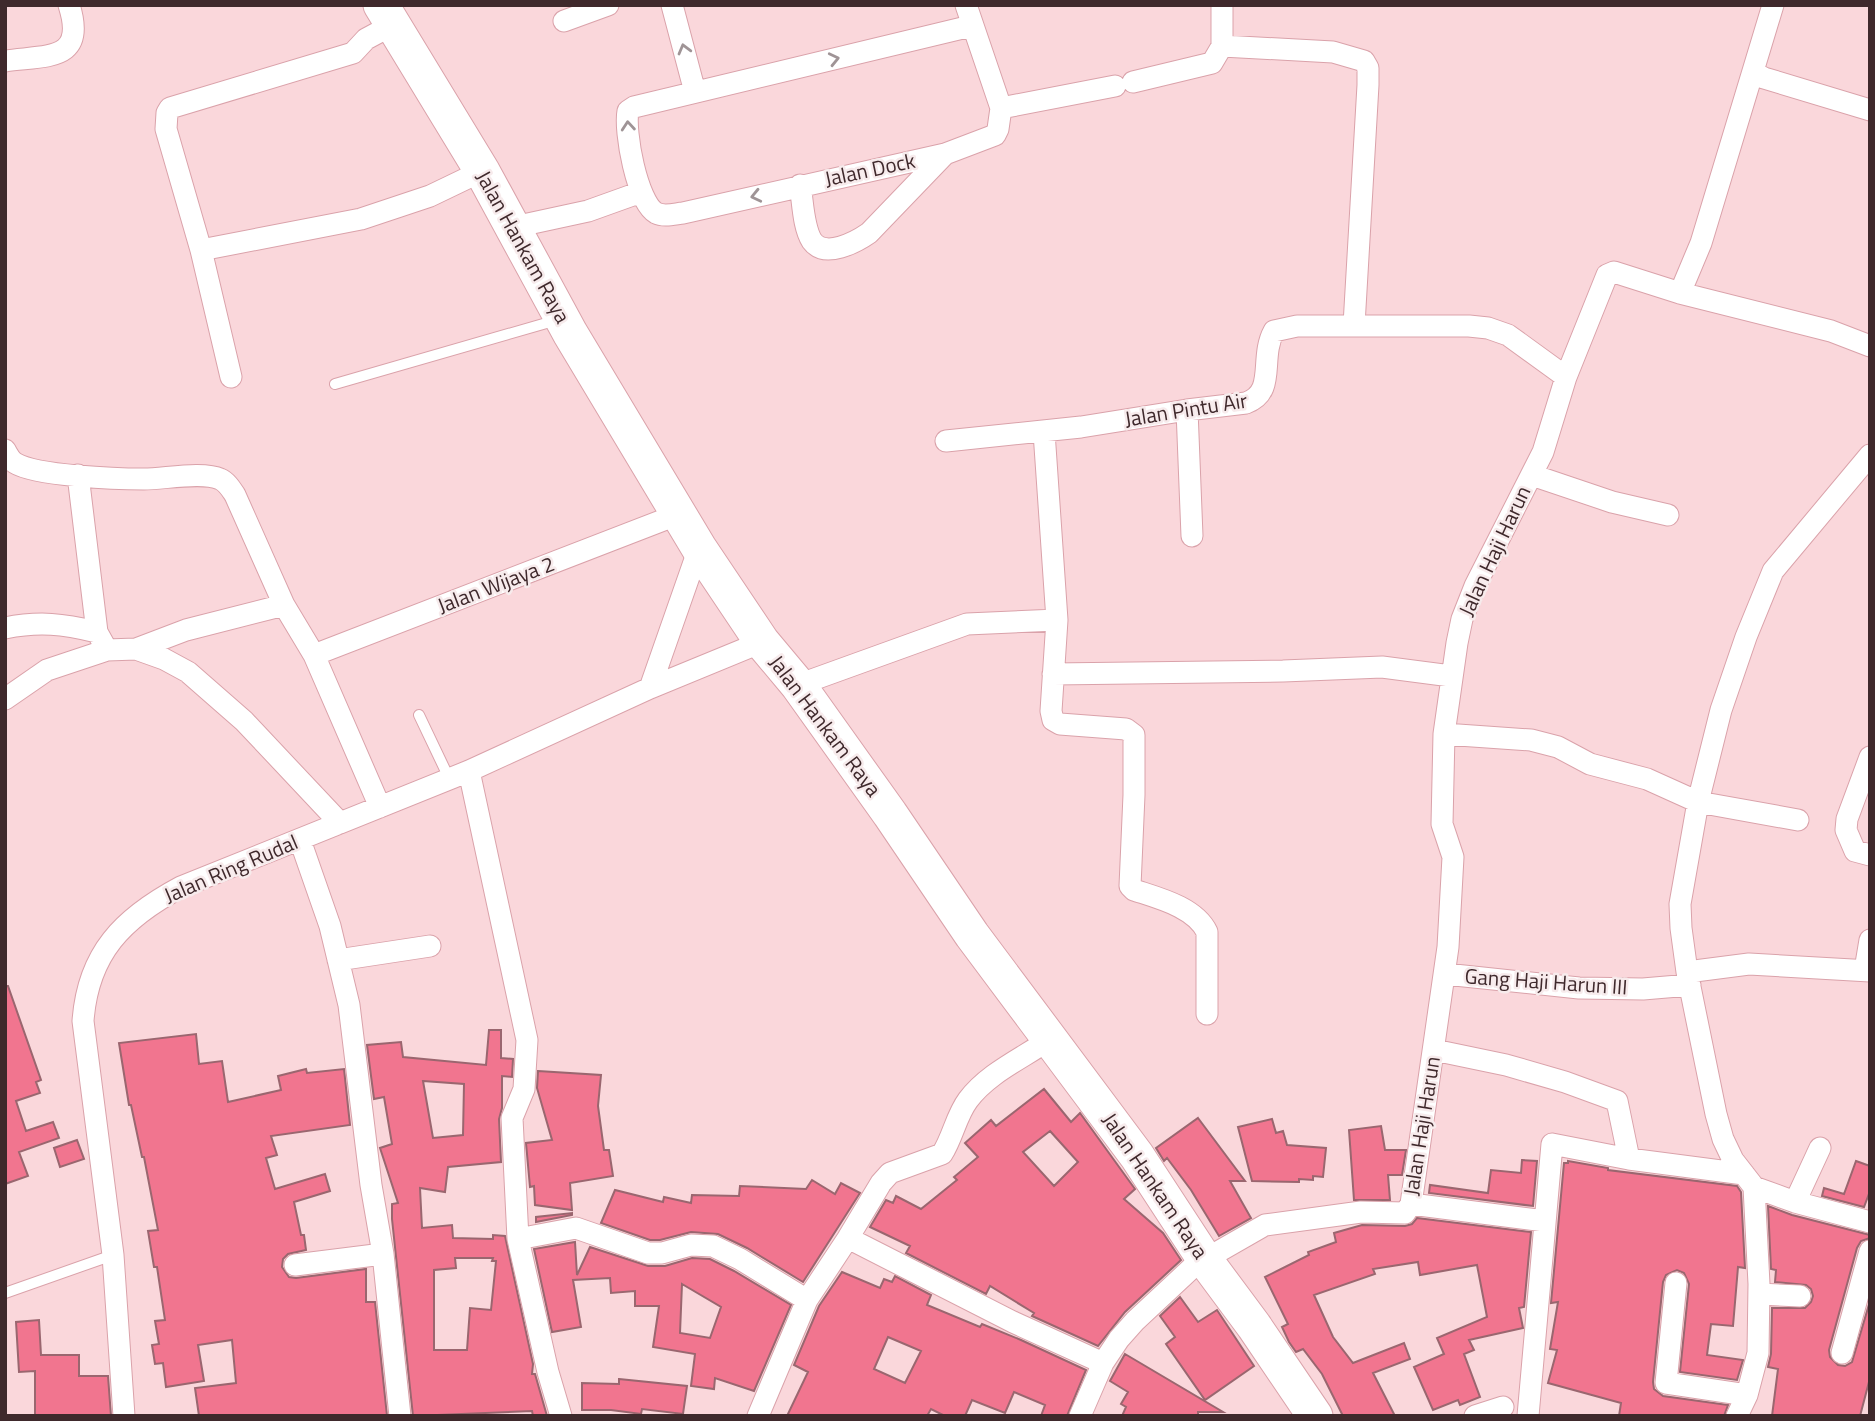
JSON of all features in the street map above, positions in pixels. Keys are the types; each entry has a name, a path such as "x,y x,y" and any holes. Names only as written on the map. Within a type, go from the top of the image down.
{"main road":[{"name":"Jalan Hankam Raya","path":"388,15 482,172 562,318 698,548 762,642 798,685 972,935 1136,1156 1315,1416"}],"street":[{"path":"6,56 48,55 68,48 73,40 75,24 69,5"},
{"path":"564,21 608,5"},
{"path":"672,5 695,92"},
{"path":"966,5 1001,108 1124,84 1212,63 1222,46 1222,5"},
{"path":"1773,5 1701,243 1680,293 1831,331 1870,346"},
{"path":"231,377 201,250 166,129 167,113 170,108 353,53 388,15"},
{"path":"514,228 588,211 632,195 628,111 634,107 971,26"},
{"path":"1222,46 1333,52 1364,61 1368,68 1364,184 1354,325"},
{"path":"1753,72 1764,78 1870,110"},
{"name":"Jalan Dock","path":"632,195 653,211 666,215 945,154 995,135 1001,108"},
{"path":"800,185 811,239 817,246 843,247 869,233 945,154"},
{"path":"201,250 361,219 430,195 482,172"},
{"name":"Jalan Haji Harun","path":"1205,1259 1265,1225 1361,1212 1405,1213 1411,1204 1445,974 1453,857 1443,824 1444,734 1462,619 1475,586 1543,452 1566,377 1602,282 1607,275 1614,272 1680,293"},
{"name":"Jalan Pintu Air","path":"946,441 1044,432 1246,403 1261,395 1265,388 1266,353 1274,331 1297,326 1488,328 1508,335 1566,377"},
{"path":"1187,410 1192,536"},
{"path":"1044,432 1057,620 1051,711 1053,720 1060,723 1126,729 1134,735 1130,886 1193,914 1203,924 1207,932 1207,1014"},
{"path":"5,450 12,461 19,465 78,475 143,479 205,476 222,480 234,495 284,605 314,655 380,807"},
{"path":"1737,1416 1747,1395 1758,1353 1759,1294 1749,1181 1723,1139 1716,1114 1689,978 1680,904 1698,802 1721,710 1735,666 1773,572 1870,455"},
{"path":"78,475 102,641"},
{"path":"1532,475 1612,502 1668,515"},
{"name":"Jalan Wijaya 2","path":"314,655 678,514"},
{"path":"650,688 698,548"},
{"path":"136,649 186,630 284,605"},
{"path":"798,685 967,624 1057,620"},
{"path":"5,628 28,623 56,623 102,641 136,649 188,671 244,721 340,823"},
{"path":"5,699 47,670 102,641"},
{"name":"Jalan Ring Rudal","path":"124,1416 113,1255 83,1021 87,988 93,969 103,952 130,922 152,903 181,887 469,771 650,688 762,642"},
{"path":"1053,674 1382,667 1451,676"},
{"path":"1444,734 1531,740 1558,747 1590,764 1647,779 1698,802 1798,820"},
{"path":"1870,757 1851,804 1846,830 1855,851 1870,856"},
{"path":"469,771 527,1040 524,1089 512,1118 518,1239 548,1372 561,1416"},
{"path":"300,840 330,926 349,1005 371,1185 383,1254 400,1416"},
{"path":"1867,971 1870,940"},
{"path":"338,961 430,946"},
{"name":"Gang Haji Harun III","path":"1445,974 1579,988 1643,989 1749,964 1867,971"},
{"path":"758,1416 807,1300 881,1183 890,1173 942,1154 966,1103 976,1090 1050,1039"},
{"path":"1434,1050 1506,1065 1617,1101 1629,1160"},
{"path":"1528,1416 1552,1144 1749,1181 1796,1202 1868,1216"},
{"path":"1796,1202 1820,1148"},
{"path":"1411,1204 1545,1221"},
{"path":"518,1239 576,1228 648,1254 691,1245 713,1246 740,1259 807,1300"},
{"path":"848,1238 1013,1322 1103,1363"},
{"path":"1842,1353 1870,1251"},
{"path":"295,1265 383,1254"},
{"path":"1080,1416 1103,1363 1135,1321 1195,1265 1205,1259"},
{"path":"1676,1283 1666,1383 1747,1395"},
{"path":"1759,1294 1800,1296"},
{"path":"1475,1416 1503,1406"}],"lane":[{"path":"335,384 562,318"},
{"path":"419,715 449,778"},
{"path":"5,1293 113,1255"}],"building":[{"path":"5,986 8,986 41,1080 36,1082 40,1093 16,1101 26,1131 53,1122 59,1138 19,1152 28,1176 5,1184"},
{"path":"489,1030 501,1030 501,1058 513,1059 512,1077 502,1076 502,1108 499,1119 501,1162 448,1167 445,1192 420,1188 422,1228 452,1225 453,1238 493,1239 493,1235 505,1236 533,1364 532,1374 535,1374 547,1416 533,1416 532,1411 413,1416 392,1219 392,1204 398,1203 380,1148 392,1144 384,1097 374,1099 367,1045 401,1042 403,1057 486,1065","holes":["423,1081 464,1084 463,1135 433,1138","455,1258 493,1258 492,1261 496,1261 491,1310 470,1308 467,1350 434,1350 434,1270 456,1268"]},
{"path":"196,1034 199,1064 222,1061 228,1102 281,1090 278,1076 306,1069 307,1073 344,1069 350,1125 271,1136 277,1155 266,1158 275,1189 325,1174 330,1191 294,1202 306,1250 288,1254 283,1259 282,1267 289,1277 296,1278 366,1269 366,1302 375,1302 387,1416 199,1416 195,1388 236,1383 232,1340 198,1345 204,1381 166,1387 163,1363 155,1364 152,1345 159,1344 155,1321 165,1320 148,1231 158,1230 144,1157 129,1105 119,1043"},
{"path":"538,1071 601,1075 598,1106 604,1150 609,1150 613,1176 570,1183 572,1210 535,1205 534,1186 530,1187 526,1143 552,1140 537,1088"},
{"path":"1044,1089 1071,1122 1080,1113 1135,1189 1124,1199 1163,1233 1181,1260 1125,1312 1098,1346 1032,1316 1034,1313 990,1286 986,1294 906,1253 910,1246 870,1227 886,1200 893,1203 896,1196 921,1209 957,1180 954,1177 978,1157 965,1143 991,1120 996,1126","holes":["1050,1131 1078,1162 1054,1186 1023,1152"]},
{"path":"1198,1118 1245,1181 1230,1181 1251,1218 1219,1236 1191,1190 1167,1158 1164,1161 1156,1148"},
{"path":"1272,1119 1276,1133 1283,1131 1287,1145 1326,1148 1323,1177 1313,1176 1313,1180 1299,1179 1299,1182 1252,1181 1238,1127"},
{"path":"1381,1126 1385,1150 1406,1150 1402,1175 1388,1175 1390,1200 1354,1200 1349,1130"},
{"path":"77,1140 84,1159 60,1167 54,1148"},
{"path":"1522,1160 1537,1161 1533,1206 1429,1193 1430,1185 1488,1193 1491,1170 1521,1173"},
{"path":"1568,1161 1608,1170 1737,1186 1741,1192 1745,1268 1738,1267 1733,1326 1711,1324 1707,1355 1743,1360 1737,1380 1680,1372 1689,1284 1684,1273 1677,1270 1666,1275 1663,1282 1653,1382 1654,1389 1663,1396 1728,1405 1724,1416 1619,1416 1621,1403 1548,1383 1557,1350 1550,1349 1558,1302 1551,1303 1564,1163"},
{"path":"1856,1161 1870,1166 1870,1191 1864,1207 1822,1196 1824,1188 1844,1194"},
{"path":"812,1180 835,1194 841,1183 860,1193 803,1282 718,1234 691,1232 650,1240 601,1223 615,1190 663,1202 664,1197 691,1203 692,1195 739,1196 740,1186 806,1189"},
{"path":"1768,1206 1870,1235 1870,1238 1861,1241 1857,1248 1829,1350 1830,1357 1838,1365 1845,1366 1852,1362 1870,1301 1870,1378 1860,1416 1772,1416 1778,1369 1768,1367 1771,1354 1772,1308 1805,1308 1813,1296 1806,1285 1775,1282 1776,1270 1771,1269"},
{"path":"572,1215 536,1222 536,1217"},
{"path":"1417,1218 1531,1232 1524,1307 1519,1308 1523,1328 1469,1340 1474,1350 1464,1354 1480,1397 1460,1405 1458,1400 1433,1410 1414,1367 1444,1354 1437,1338 1487,1317 1477,1265 1420,1275 1418,1262 1373,1269 1375,1274 1314,1295 1333,1337 1353,1363 1404,1343 1410,1359 1373,1373 1395,1416 1343,1416 1322,1374 1303,1349 1296,1352 1289,1342 1282,1327 1288,1324 1265,1277 1309,1255 1308,1252 1336,1242 1334,1233 1362,1225 1405,1226 1412,1224"},
{"path":"575,1242 577,1275 590,1247 648,1266 665,1266 692,1258 710,1259 791,1305 754,1391 715,1378 714,1389 691,1386 695,1354 653,1347 659,1306 635,1306 635,1291 611,1293 610,1278 573,1280 581,1327 552,1332 534,1249","holes":["682,1284 721,1307 710,1338 680,1333"]},
{"path":"842,1272 880,1288 884,1279 892,1282 895,1276 931,1295 927,1305 980,1327 982,1324 1086,1370 1067,1416 1041,1416 1045,1405 1014,1392 1005,1413 972,1400 965,1416 945,1416 931,1409 927,1416 787,1416 808,1372 794,1365 819,1306","holes":["888,1337 921,1351 905,1383 874,1369"]},
{"path":"1180,1297 1198,1322 1217,1310 1254,1366 1205,1400 1166,1344 1175,1337 1160,1316"},
{"path":"39,1320 41,1355 79,1355 79,1376 108,1376 111,1416 35,1416 35,1371 19,1372 16,1322"},
{"path":"1125,1354 1223,1412 1198,1412 1198,1416 1122,1416 1126,1407 1121,1404 1128,1392 1110,1381"},
{"path":"619,1379 687,1386 683,1414 642,1409 641,1414 582,1410 582,1383 619,1384"}]}
